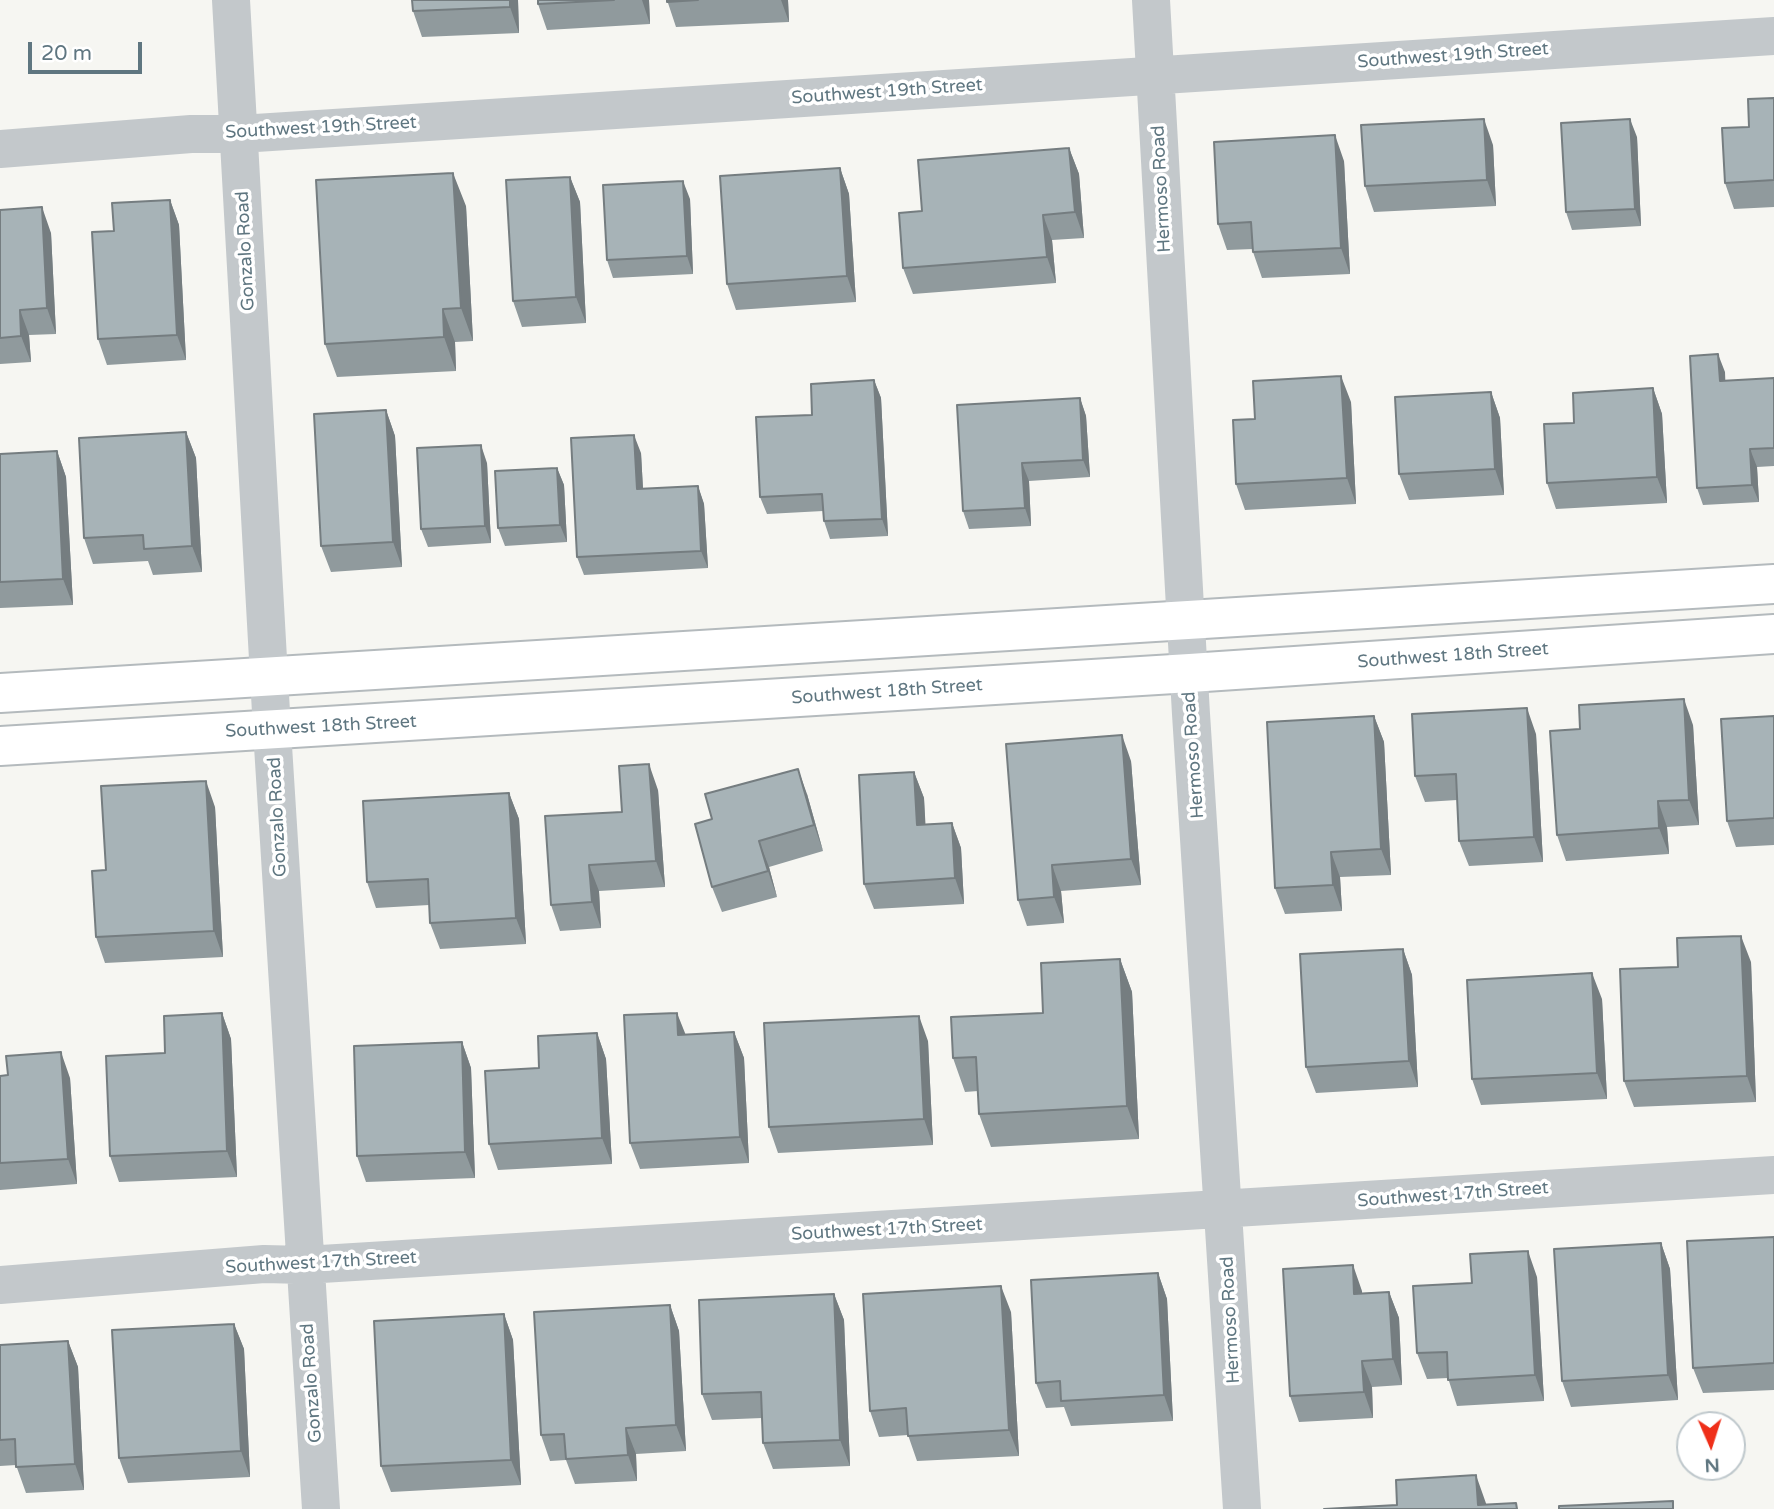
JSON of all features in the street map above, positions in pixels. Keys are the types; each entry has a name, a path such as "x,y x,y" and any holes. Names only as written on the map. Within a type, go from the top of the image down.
{"main road":[{"path":"0,693 1774,584"},
{"name":"Southwest 18th Street","path":"0,746 1190,673 1774,634"}],"street":[{"name":"Gonzalo Road","path":"231,0 272,730 321,1509"},
{"name":"Hermoso Road","path":"1152,0 1186,620 1242,1509"},
{"name":"Southwest 19th Street","path":"0,149 191,134 240,134 1774,36"},
{"name":"Southwest 17th Street","path":"0,1285 264,1264 305,1265 1774,1175"}],"building":[{"path":"412,0 510,0 510,7 413,11"},
{"path":"538,0 614,0 538,4"},
{"path":"667,0 698,0 667,2"},
{"path":"1774,98 1774,180 1725,183 1722,128 1749,127 1748,99"},
{"path":"1484,119 1487,180 1365,186 1361,125"},
{"path":"1630,119 1635,209 1566,212 1561,123"},
{"path":"1335,135 1341,248 1253,252 1251,222 1218,224 1214,142"},
{"path":"1069,148 1075,212 1043,215 1047,257 903,268 899,213 922,211 918,160"},
{"path":"840,168 847,276 727,284 720,176"},
{"path":"453,173 461,308 443,309 444,337 325,344 316,180"},
{"path":"570,177 576,297 513,301 506,180"},
{"path":"683,181 687,256 607,260 603,185"},
{"path":"170,200 177,335 98,339 92,232 114,231 112,203"},
{"path":"42,207 47,308 20,310 21,336 0,338 0,210"},
{"path":"1718,354 1720,381 1774,378 1774,448 1750,449 1752,485 1697,488 1690,356"},
{"path":"1341,376 1347,478 1236,484 1233,420 1255,419 1253,381"},
{"path":"874,380 882,519 824,521 822,494 760,497 756,417 812,415 811,384"},
{"path":"1653,388 1657,477 1547,483 1544,424 1574,423 1573,393"},
{"path":"1491,392 1495,469 1399,474 1395,397"},
{"path":"1080,398 1083,460 1022,463 1025,508 963,511 957,405"},
{"path":"386,410 393,542 321,546 314,414"},
{"path":"186,432 192,546 144,549 143,535 84,538 79,438"},
{"path":"634,435 637,489 698,486 701,551 577,557 571,438"},
{"path":"481,445 485,526 421,529 417,448"},
{"path":"57,451 63,579 0,582 0,454"},
{"path":"557,468 560,525 498,528 495,471"},
{"path":"1684,699 1689,800 1658,801 1659,828 1557,835 1550,731 1580,729 1579,705"},
{"path":"1527,708 1534,837 1459,841 1456,774 1415,776 1412,714"},
{"path":"1374,716 1381,849 1331,852 1333,885 1275,888 1267,722"},
{"path":"1774,716 1774,818 1727,821 1721,719"},
{"path":"1122,735 1131,859 1052,865 1054,897 1018,900 1006,744"},
{"path":"649,764 656,861 589,865 592,902 551,905 545,816 622,812 619,766"},
{"path":"798,769 814,825 759,841 768,871 712,887 695,824 712,819 705,794"},
{"path":"914,772 917,825 952,823 955,878 864,884 859,775"},
{"path":"206,781 214,931 96,937 92,871 106,870 101,786"},
{"path":"509,793 516,918 430,923 428,879 367,882 363,801"},
{"path":"1741,936 1747,1076 1624,1081 1620,969 1678,967 1677,938"},
{"path":"1403,949 1409,1061 1306,1067 1300,954"},
{"path":"1120,959 1127,1106 979,1114 976,1057 953,1058 951,1017 1043,1013 1041,963"},
{"path":"1592,973 1597,1073 1472,1079 1467,980"},
{"path":"222,1013 227,1151 110,1156 106,1056 165,1053 164,1016"},
{"path":"677,1013 678,1035 734,1032 740,1137 630,1143 624,1015"},
{"path":"919,1016 924,1119 769,1127 764,1023"},
{"path":"597,1033 602,1138 489,1144 485,1071 539,1068 538,1036"},
{"path":"462,1042 465,1152 357,1156 354,1046"},
{"path":"61,1052 68,1159 0,1163 0,1076 8,1075 6,1056"},
{"path":"1774,1237 1774,1363 1693,1368 1687,1241"},
{"path":"1661,1243 1668,1375 1562,1381 1554,1249"},
{"path":"1528,1251 1535,1375 1448,1380 1447,1352 1417,1353 1413,1286 1472,1283 1470,1254"},
{"path":"1353,1265 1354,1294 1389,1292 1393,1359 1362,1361 1364,1392 1290,1396 1283,1269"},
{"path":"1158,1273 1164,1395 1061,1401 1060,1381 1036,1383 1031,1280"},
{"path":"1001,1286 1009,1430 908,1436 906,1408 870,1411 863,1294"},
{"path":"834,1294 840,1440 763,1443 761,1392 702,1394 699,1300"},
{"path":"670,1305 676,1425 626,1428 628,1455 566,1459 564,1434 541,1435 534,1312"},
{"path":"504,1314 511,1460 381,1466 374,1321"},
{"path":"234,1324 241,1451 119,1458 112,1330"},
{"path":"68,1341 75,1464 16,1467 15,1439 0,1440 0,1345"},
{"path":"1476,1475 1478,1505 1516,1503 1517,1509 1324,1509 1397,1505 1396,1480"},
{"path":"1673,1501 1673,1509 1559,1509 1559,1506"}]}
